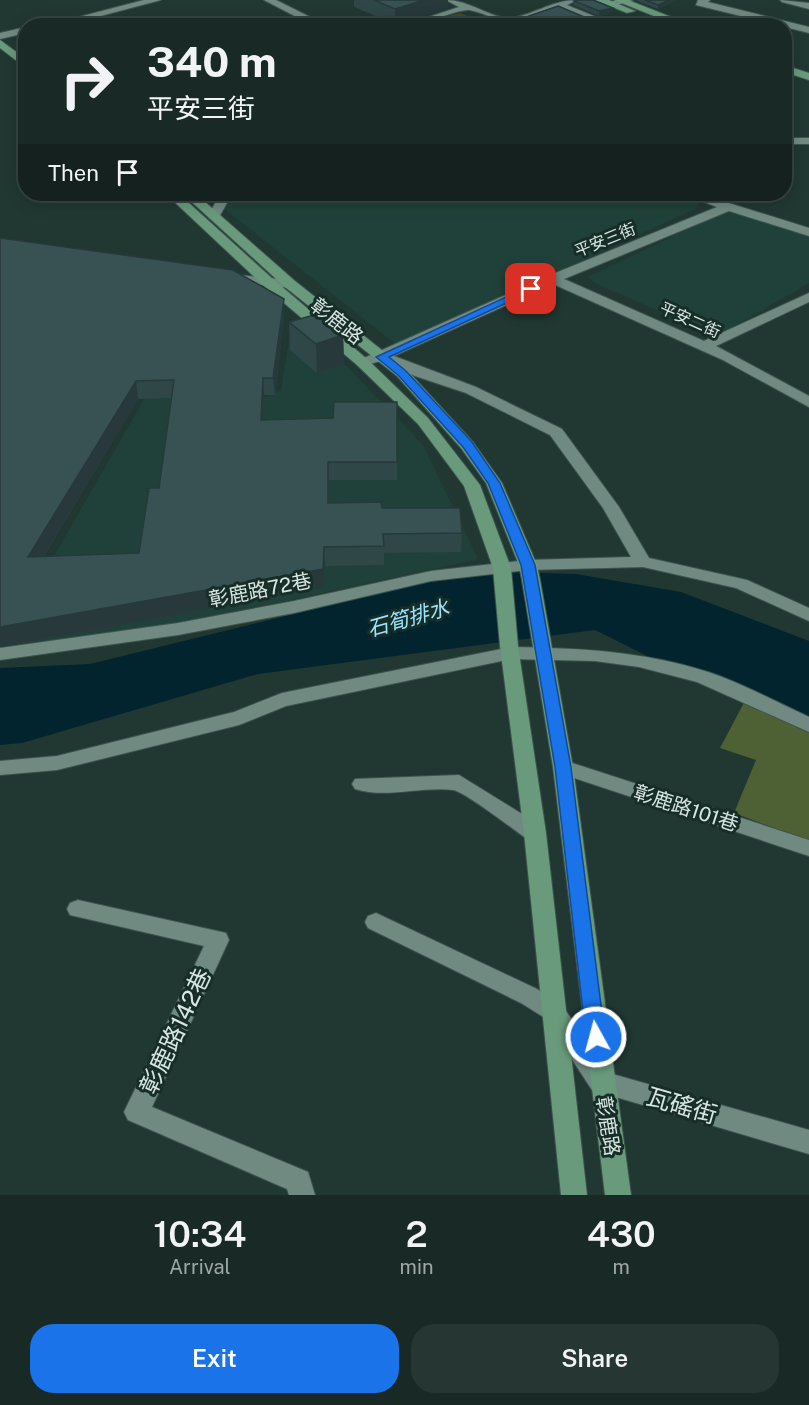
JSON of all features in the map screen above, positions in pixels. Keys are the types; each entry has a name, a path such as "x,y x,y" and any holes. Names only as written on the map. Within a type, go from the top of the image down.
{"main road":[{"path":"600,0 621,1 667,18"},
{"path":"621,1 652,18"},
{"path":"0,43 18,58"},
{"path":"0,56 18,71"},
{"path":"792,62 809,68"},
{"path":"792,71 809,77"},
{"name":"彰鹿路","path":"180,201 268,283 362,362 423,421 472,485 502,575 535,833 574,1195"},
{"name":"彰鹿路","path":"197,201 290,284 402,373 467,445 494,483 530,573 541,649 563,767 601,1082 618,1195"}],"street":[{"path":"83,18 156,0"},
{"path":"269,0 306,18"},
{"path":"451,0 497,18"},
{"path":"527,18 572,0"},
{"path":"705,0 699,3 760,18"},
{"path":"791,1 809,6"},
{"path":"558,5 592,18"},
{"path":"432,18 468,7"},
{"path":"792,26 809,30"},
{"path":"0,36 18,32"},
{"path":"792,141 809,141"},
{"path":"792,152 809,152"},
{"path":"214,216 222,201"},
{"path":"710,201 809,232"},
{"name":"平安三街","path":"362,362 382,357 553,279 728,207"},
{"path":"213,276 290,284"},
{"name":"平安二街","path":"553,279 705,346 809,402"},
{"path":"705,346 809,297"},
{"path":"382,357 471,390 556,432 611,507 643,562"},
{"name":"彰鹿路72巷","path":"0,654 178,629 294,607 431,576 502,575 643,562 741,584 809,615"},
{"path":"0,768 57,762 239,718 282,700 510,649 541,649 595,655 639,662 703,677 809,725"},
{"name":"彰鹿路101巷","path":"563,767 809,848"},
{"path":"362,784 459,782 535,833"},
{"name":"彰鹿路142巷","path":"78,909 218,940 137,1112 299,1181 302,1195"},
{"path":"376,922 530,996 554,1011 601,1082"},
{"name":"瓦磘街","path":"601,1082 809,1142"}],"shaded area":[{"path":"229,201 697,201 699,204 695,209 397,345 222,207"},
{"path":"726,211 809,236 809,283 722,333 709,333 595,283 588,277"},
{"path":"293,319 314,333 423,445 478,559 167,627 0,646 0,583 39,582 145,398 264,398 281,390"}],"green space":[{"path":"460,13 472,18 442,18"},
{"path":"747,697 809,722 809,841 734,813 756,760 720,748"}],"water":[{"name":"石筍排水","path":"470,571 576,574 681,592 809,641 809,728 653,659 595,630 258,674 22,743 0,745 0,668 90,664"}],"building":[{"path":"374,0 424,0 395,9"},
{"path":"593,0 613,8 599,11 574,1"},
{"path":"645,0 669,0 658,5"},
{"path":"558,6 582,16 575,18 523,18"},
{"path":"0,238 233,270 284,299 273,378 263,378 261,420 333,418 334,402 397,402 397,462 328,462 328,503 381,502 382,508 460,508 462,533 383,534 384,546 324,547 323,569 0,627","holes":["174,380 159,488 149,488 139,553 28,557 136,381"]},
{"path":"317,314 343,335 316,344 289,322"}],"route":[{"path":"531,289 382,357 402,373 467,445 494,483 528,565 563,767 596,1037"}]}
